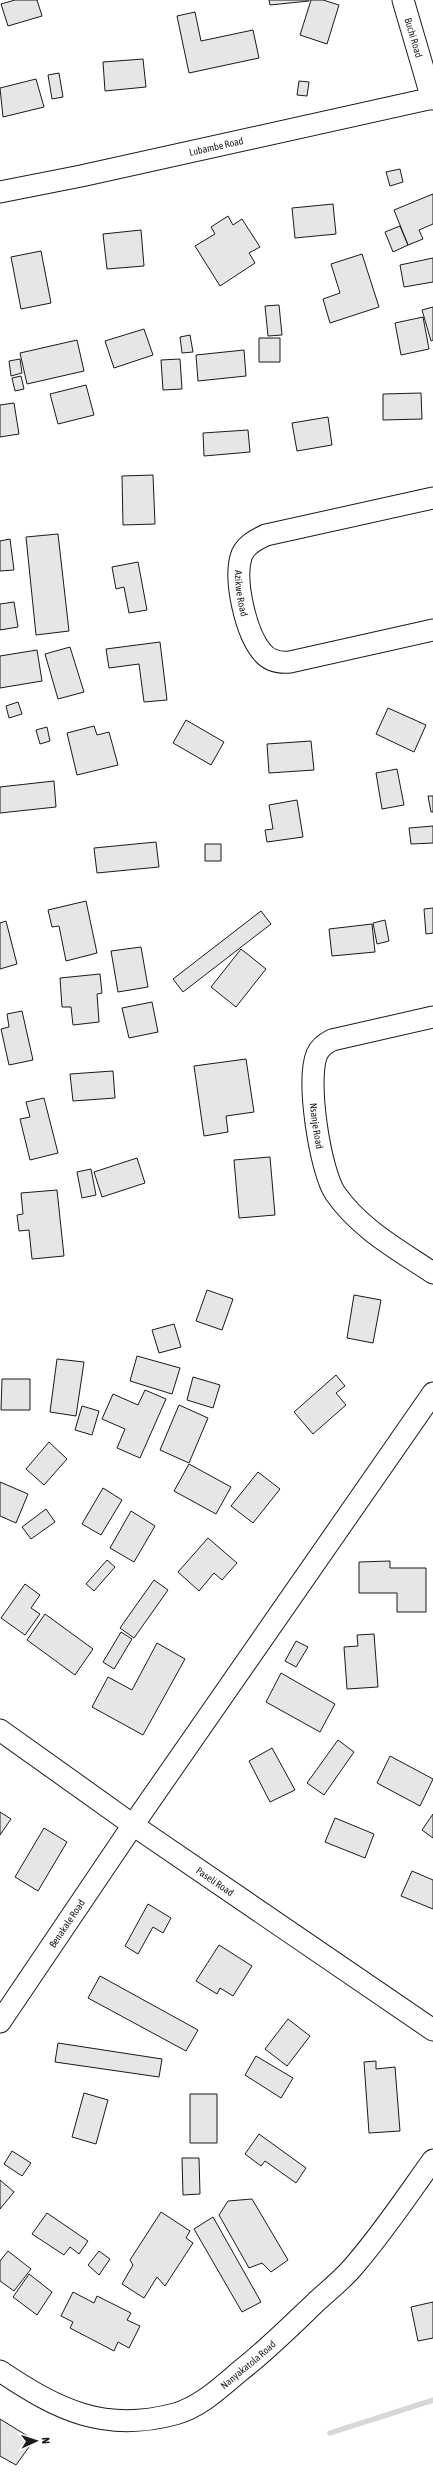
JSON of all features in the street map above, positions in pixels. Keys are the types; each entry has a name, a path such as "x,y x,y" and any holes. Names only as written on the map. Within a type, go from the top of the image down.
{"street":[{"name":"Buchi Road","path":"403,0 432,99"},
{"name":"Lubambe Road","path":"0,192 81,176 432,99"},
{"name":"Azikwe Road","path":"433,498 266,535 256,539 247,547 241,557 239,576 242,601 255,641 262,653 277,662 290,662 433,630"},
{"name":"Nsanje Road","path":"433,1017 332,1040 323,1045 317,1054 312,1074 313,1107 320,1150 334,1192 365,1228 433,1273"},
{"name":"Benakale Road","path":"0,2022 133,1825 433,1393"},
{"name":"Paseli Road","path":"0,1730 133,1825 433,2030"},
{"name":"Nanyakatola Road","path":"0,2371 40,2398 73,2412 96,2418 141,2420 176,2414 190,2408 205,2400 267,2349 353,2267 433,2160"}],"building":[{"path":"15,0 37,0 42,16 8,26 1,4"},
{"path":"269,0 309,0 309,1 270,5"},
{"path":"311,0 323,0 339,5 327,44 300,35"},
{"path":"195,12 201,41 253,30 259,58 189,73 177,16"},
{"path":"143,59 146,87 105,91 103,62"},
{"path":"59,73 63,97 52,99 48,75"},
{"path":"36,79 44,107 3,117 0,88"},
{"path":"299,81 309,82 307,96 297,95"},
{"path":"400,169 403,182 390,186 386,172"},
{"path":"433,194 433,224 419,230 423,239 408,245 394,210"},
{"path":"333,204 336,234 295,238 292,208"},
{"path":"228,216 233,225 242,219 260,247 249,253 255,263 220,286 195,246 215,234 211,227"},
{"path":"400,226 408,245 393,252 385,232"},
{"path":"141,230 144,266 107,269 103,234"},
{"path":"41,251 51,303 21,309 11,257"},
{"path":"362,254 379,307 330,323 323,299 340,293 331,264"},
{"path":"433,258 433,282 404,287 400,265"},
{"path":"279,305 282,335 268,336 265,306"},
{"path":"433,307 433,340 431,341 422,310"},
{"path":"423,317 429,349 401,355 395,323"},
{"path":"144,329 153,355 114,368 105,341"},
{"path":"190,335 193,352 182,353 180,337"},
{"path":"259,338 280,338 280,362 259,362"},
{"path":"77,340 84,371 27,384 20,353"},
{"path":"244,350 246,376 198,381 196,355"},
{"path":"20,359 22,373 11,376 9,361"},
{"path":"180,359 182,389 163,390 161,360"},
{"path":"21,376 24,389 15,391 12,378"},
{"path":"86,385 94,415 58,424 50,394"},
{"path":"421,393 422,419 383,420 383,394"},
{"path":"14,403 19,434 0,437 0,405"},
{"path":"328,417 332,445 297,451 292,423"},
{"path":"248,430 250,452 204,456 203,433"},
{"path":"153,475 155,524 123,525 122,476"},
{"path":"58,534 69,631 36,635 26,537"},
{"path":"10,539 14,570 0,571 0,541"},
{"path":"138,562 147,610 129,613 124,587 116,589 112,567"},
{"path":"14,602 18,627 0,630 0,604"},
{"path":"160,642 167,700 144,702 139,664 109,668 106,649"},
{"path":"70,647 84,692 58,699 45,654"},
{"path":"37,650 42,681 0,688 0,656"},
{"path":"18,702 22,714 9,718 6,706"},
{"path":"388,708 426,725 414,752 376,734"},
{"path":"186,720 224,742 211,765 173,743"},
{"path":"94,726 97,735 109,732 118,765 77,775 67,733"},
{"path":"47,727 50,741 40,744 36,730"},
{"path":"311,741 314,770 269,773 267,744"},
{"path":"397,769 404,805 382,809 376,773"},
{"path":"54,781 56,807 0,813 0,787"},
{"path":"428,796 433,796 433,812 431,812"},
{"path":"297,800 303,837 267,842 265,830 273,829 269,805"},
{"path":"433,826 433,843 411,844 409,828"},
{"path":"156,842 159,867 97,873 94,848"},
{"path":"205,844 221,844 221,861 205,861"},
{"path":"86,901 97,953 66,961 59,926 52,927 48,910"},
{"path":"433,908 433,933 426,934 424,909"},
{"path":"261,911 271,924 183,992 173,979"},
{"path":"385,920 389,941 377,944 373,923"},
{"path":"6,921 17,964 0,969 0,923"},
{"path":"372,924 375,952 332,956 329,929"},
{"path":"141,947 148,987 118,992 111,951"},
{"path":"241,949 266,969 236,1007 211,987"},
{"path":"100,974 102,993 97,994 99,1022 73,1025 71,1007 62,1007 60,978"},
{"path":"152,1002 158,1032 129,1038 122,1008"},
{"path":"22,1011 33,1060 9,1065 1,1029 9,1027 7,1014"},
{"path":"246,1059 254,1112 226,1116 228,1132 204,1136 194,1066"},
{"path":"113,1071 115,1098 73,1101 70,1074"},
{"path":"44,1098 58,1153 30,1160 20,1119 30,1117 26,1102"},
{"path":"270,1157 275,1215 239,1218 234,1160"},
{"path":"137,1158 145,1183 102,1197 94,1172"},
{"path":"91,1169 96,1195 82,1198 77,1172"},
{"path":"57,1190 64,1256 32,1259 29,1230 19,1231 17,1215 23,1214 21,1193"},
{"path":"207,1290 233,1299 222,1330 196,1321"},
{"path":"354,1295 381,1300 373,1343 347,1338"},
{"path":"174,1324 181,1347 159,1353 152,1330"},
{"path":"137,1356 180,1368 172,1394 130,1381"},
{"path":"57,1359 84,1362 76,1416 50,1412"},
{"path":"336,1375 345,1386 336,1393 346,1405 313,1434 294,1412"},
{"path":"193,1377 220,1385 213,1408 187,1400"},
{"path":"2,1379 30,1379 30,1410 1,1410"},
{"path":"145,1390 166,1399 140,1458 117,1448 125,1429 102,1419 113,1394 138,1405"},
{"path":"179,1405 208,1418 189,1463 160,1450"},
{"path":"82,1406 99,1411 92,1435 75,1430"},
{"path":"49,1442 67,1459 44,1485 26,1469"},
{"path":"189,1464 231,1487 216,1514 174,1491"},
{"path":"258,1472 280,1489 253,1523 231,1506"},
{"path":"0,1482 28,1494 16,1523 0,1516"},
{"path":"103,1488 122,1500 101,1535 82,1524"},
{"path":"46,1509 55,1522 31,1539 22,1527"},
{"path":"131,1511 155,1526 134,1562 110,1548"},
{"path":"208,1538 237,1563 222,1580 214,1573 199,1591 178,1572"},
{"path":"107,1560 115,1567 94,1591 86,1584"},
{"path":"390,1561 390,1568 426,1568 426,1612 397,1612 397,1593 359,1593 359,1562"},
{"path":"154,1580 168,1590 134,1638 120,1628"},
{"path":"25,1584 40,1595 31,1608 40,1614 25,1635 1,1618"},
{"path":"45,1614 93,1649 75,1675 27,1640"},
{"path":"121,1632 132,1639 114,1669 103,1662"},
{"path":"374,1634 378,1687 347,1689 344,1647 358,1646 357,1635"},
{"path":"296,1641 308,1647 296,1667 285,1661"},
{"path":"157,1643 185,1659 143,1735 92,1707 108,1677 132,1690"},
{"path":"281,1673 335,1704 320,1732 266,1702"},
{"path":"338,1740 354,1752 324,1795 307,1783"},
{"path":"272,1748 295,1790 270,1802 249,1761"},
{"path":"390,1756 433,1779 420,1806 377,1783"},
{"path":"0,1812 11,1819 0,1835"},
{"path":"433,1814 433,1838 422,1830"},
{"path":"335,1818 374,1834 365,1858 325,1842"},
{"path":"44,1828 67,1842 38,1891 15,1877"},
{"path":"412,1871 433,1880 433,1909 401,1896"},
{"path":"148,1904 171,1918 163,1933 153,1927 138,1954 125,1946"},
{"path":"219,1945 252,1966 233,1996 220,1988 217,1994 196,1981"},
{"path":"100,1976 198,2030 186,2051 88,1998"},
{"path":"288,2019 310,2036 287,2066 265,2049"},
{"path":"58,2043 162,2059 159,2077 55,2062"},
{"path":"256,2056 293,2078 281,2098 245,2075"},
{"path":"376,2061 376,2069 395,2067 400,2131 369,2133 364,2062"},
{"path":"84,2093 108,2100 96,2144 72,2137"},
{"path":"190,2094 217,2094 217,2143 190,2143"},
{"path":"259,2134 306,2168 296,2183 265,2161 261,2166 245,2154"},
{"path":"12,2151 31,2163 22,2176 4,2164"},
{"path":"182,2158 199,2158 200,2194 183,2195"},
{"path":"0,2180 14,2192 0,2209"},
{"path":"252,2199 288,2260 271,2272 262,2263 249,2268 219,2215 228,2201"},
{"path":"161,2212 190,2231 186,2238 193,2243 165,2286 157,2277 144,2298 122,2284 133,2265 130,2260"},
{"path":"47,2213 88,2241 79,2254 70,2247 64,2255 32,2234"},
{"path":"213,2217 261,2302 242,2312 194,2229"},
{"path":"8,2251 31,2269 14,2291 0,2281 0,2261"},
{"path":"99,2251 110,2259 99,2275 88,2265"},
{"path":"29,2274 52,2292 37,2315 13,2297"},
{"path":"73,2292 94,2303 97,2296 131,2313 127,2320 140,2326 129,2348 118,2342 114,2351 70,2328 73,2322 61,2316"},
{"path":"433,2302 433,2338 418,2341 411,2307"},
{"path":"0,2419 34,2440 16,2465 0,2456"}],"waterway":[{"path":"330,2433 433,2400"}]}
